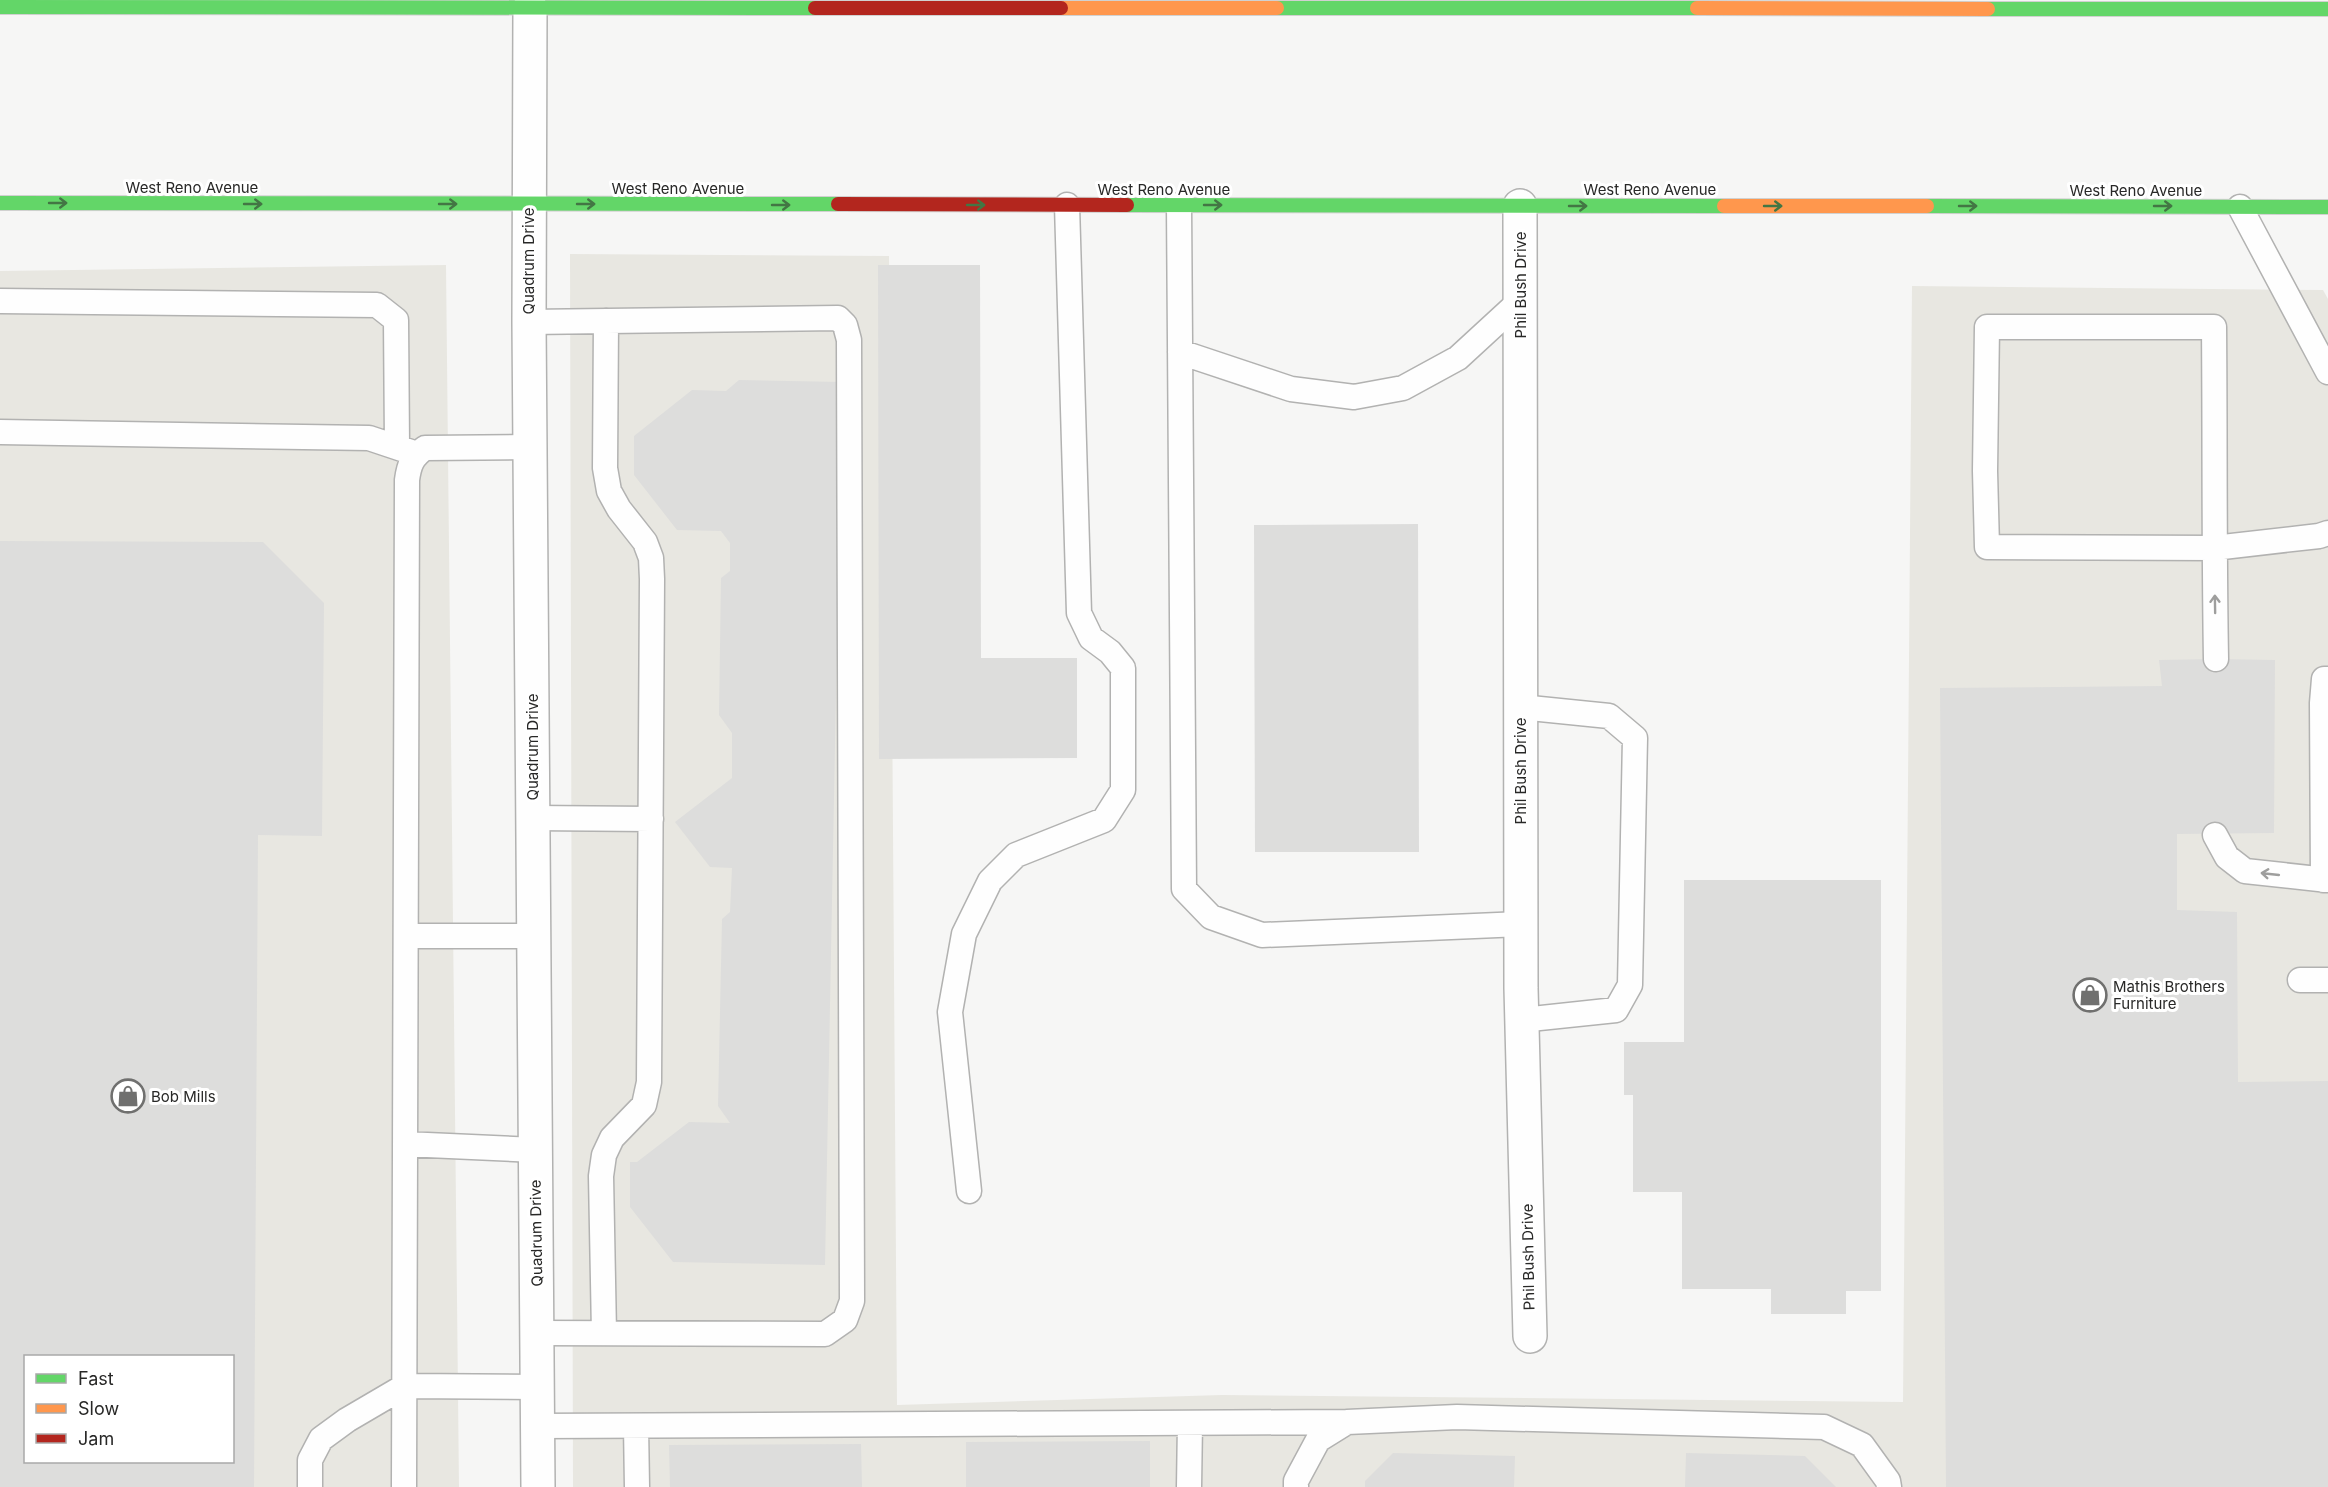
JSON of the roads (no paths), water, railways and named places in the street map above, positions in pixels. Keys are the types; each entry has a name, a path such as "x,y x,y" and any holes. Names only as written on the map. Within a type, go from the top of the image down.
{"main road":[{"path":"0,7 530,4 1405,4 2328,9"},
{"name":"West Reno Avenue","path":"0,203 2328,207"}],"street":[{"name":"Quadrum Drive","path":"530,4 528,322 538,1487"},
{"name":"Phil Bush Drive","path":"1520,206 1521,924 1530,1336"}],"lane":[{"path":"969,1191 951,1012 964,934 990,881 1016,855 1104,820 1123,790 1123,668 1110,652 1091,638 1079,614 1067,205"},
{"path":"1179,205 1184,890 1211,917 1262,935 1521,924"},
{"path":"2240,207 2328,372"},
{"path":"0,301 377,305 396,320 409,466 407,480 404,1487"},
{"path":"1180,352 1291,389 1354,397 1403,388 1458,358 1520,301"},
{"path":"528,322 838,318 845,325 849,340 852,1301 845,1320 825,1334 537,1333"},
{"path":"604,1333 601,1176 604,1155 612,1138 644,1105 649,1082 652,579 651,558 645,542 619,509 609,491 605,468 606,321"},
{"path":"2216,659 2214,548 2216,511 2214,327 1987,327 1985,471 1987,547 2214,548 2319,536 2328,533"},
{"path":"0,432 369,438 406,450 530,447"},
{"path":"2215,835 2227,858 2246,871 2325,880 2322,703 2326,679"},
{"path":"1520,707 1609,716 1635,738 1630,985 1616,1010 1522,1020"},
{"path":"533,818 651,819"},
{"path":"406,936 533,936"},
{"path":"2300,980 2328,981"},
{"path":"405,1144 535,1150"},
{"path":"310,1487 310,1460 321,1439 347,1420 405,1386 537,1388"},
{"path":"537,1426 1347,1422 1457,1417 1824,1427 1862,1445 1888,1481 1889,1487"},
{"path":"1296,1487 1296,1481 1318,1440 1347,1422"},
{"path":"1189,1487 1190,1423"},
{"path":"636,1426 637,1487"}],"place":[{"name":"Mathis Brothers Furniture","path":"2090,995"},
{"name":"Bob Mills","path":"128,1096"}]}
